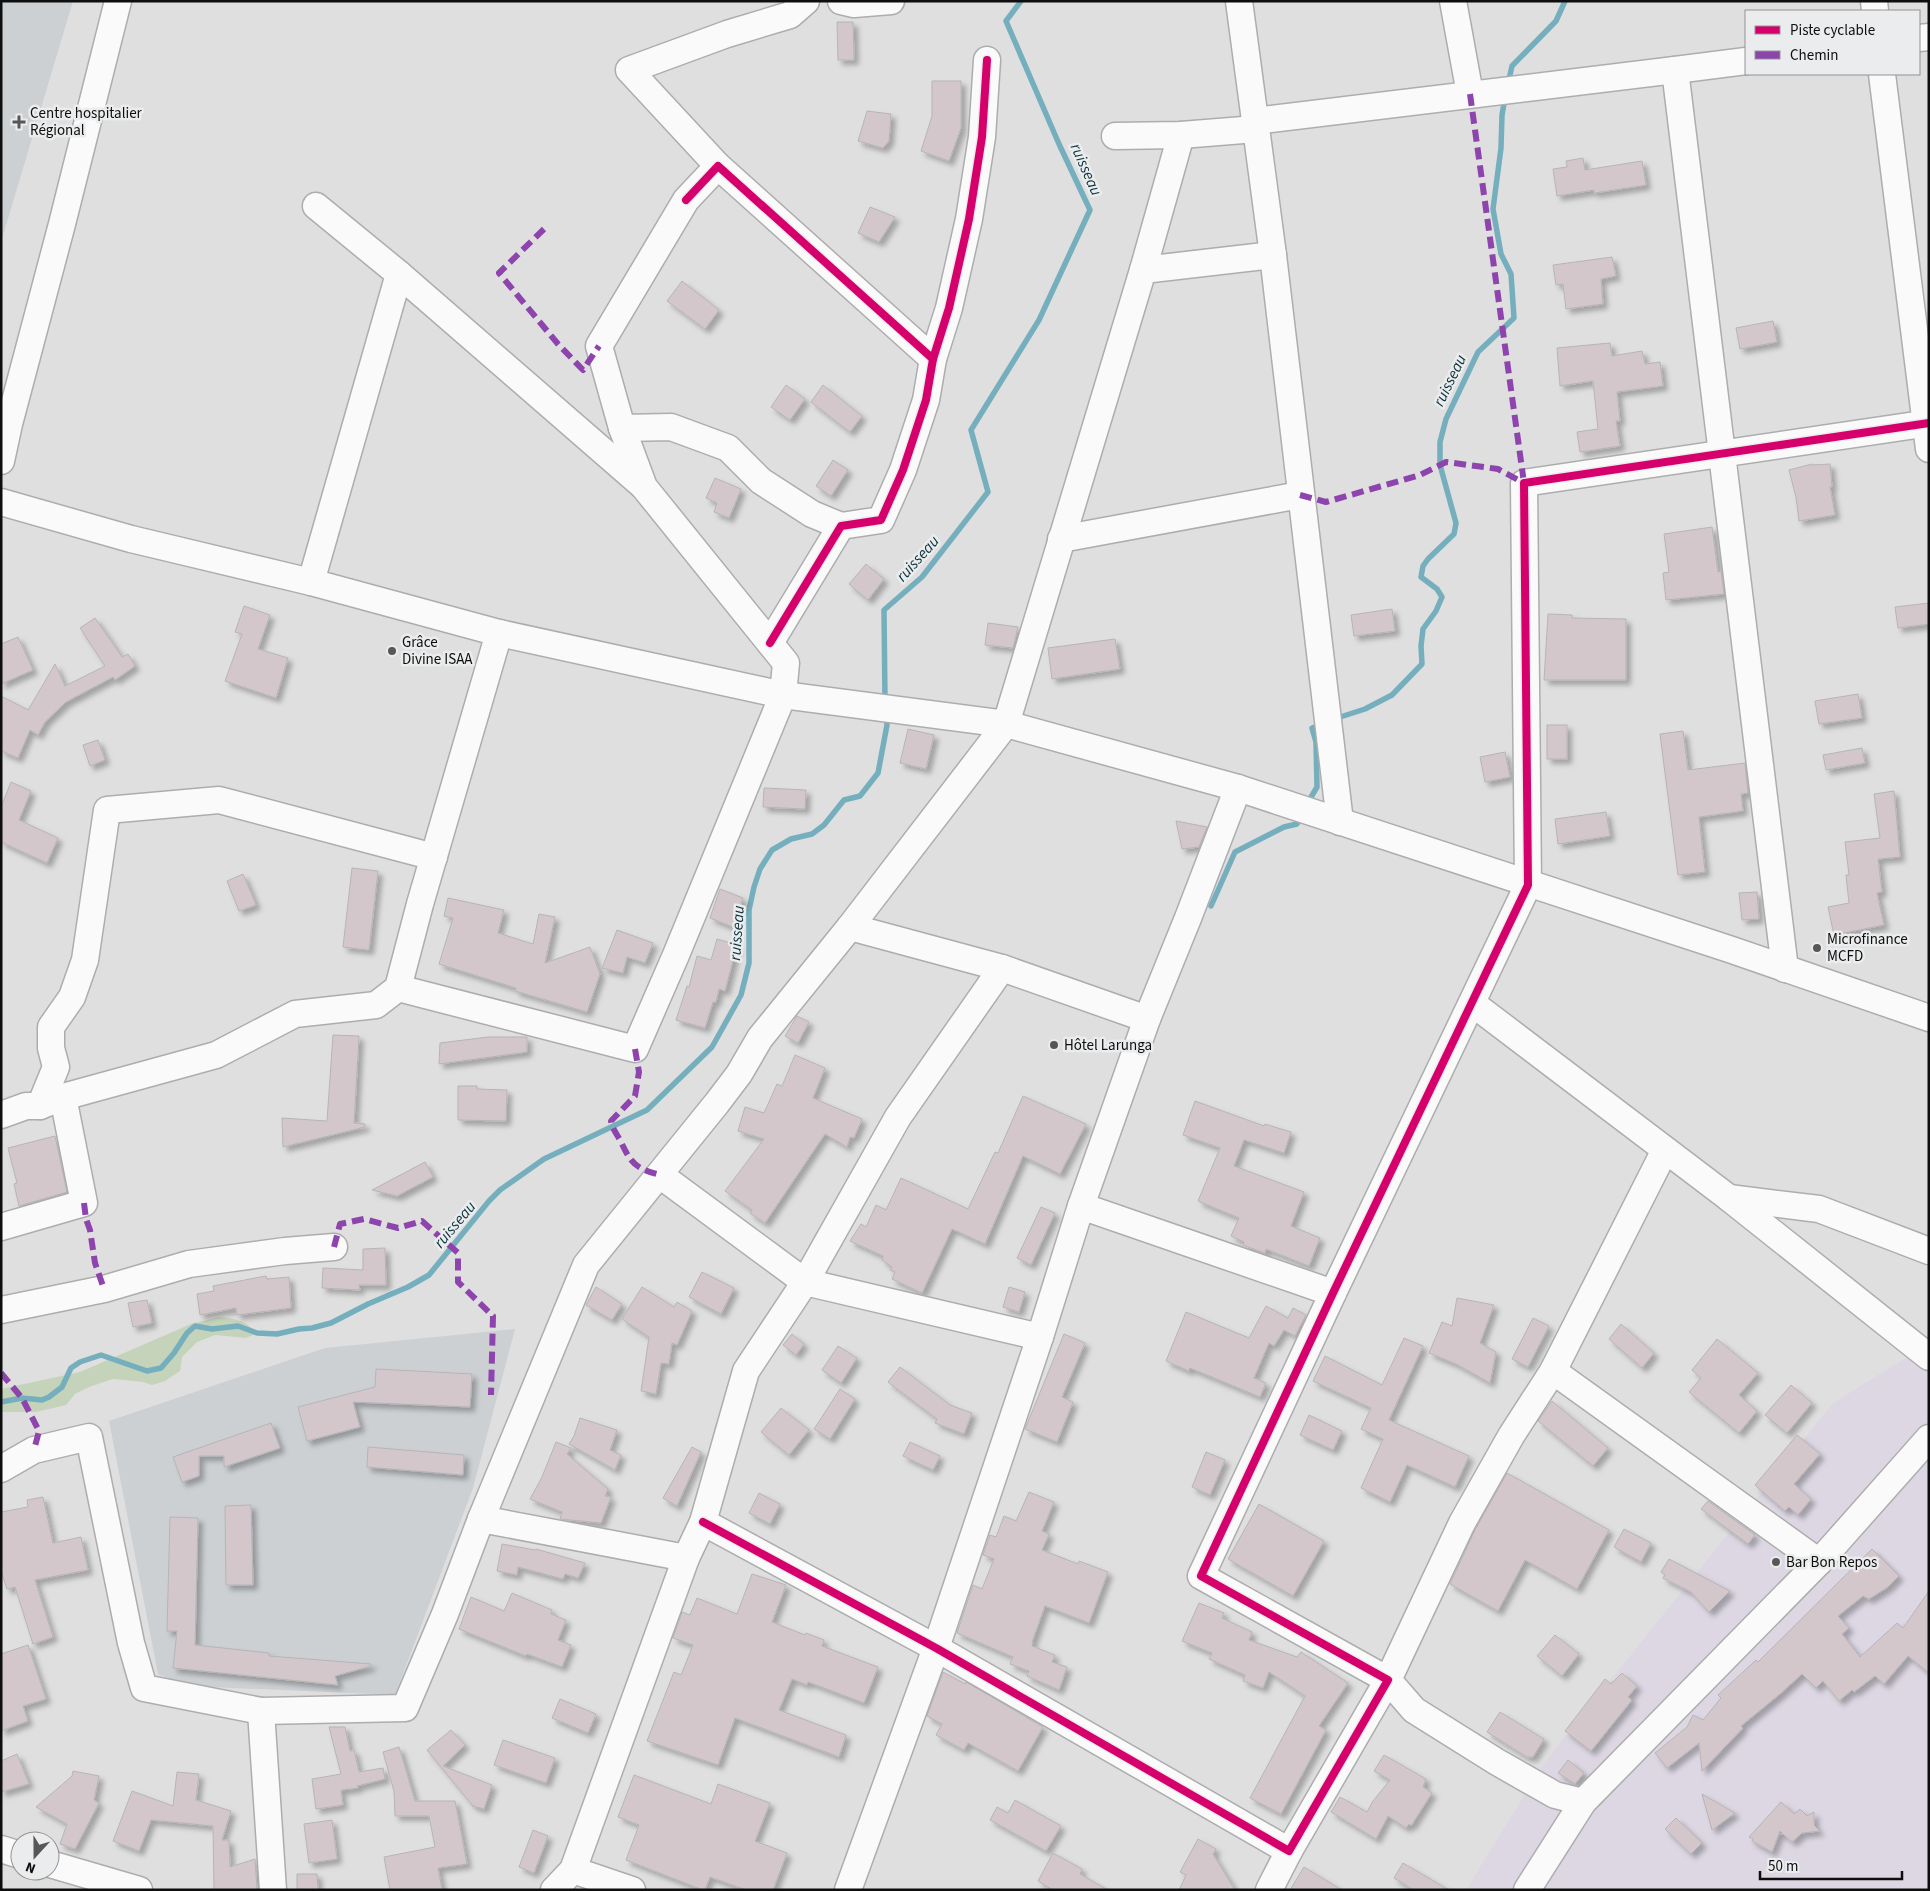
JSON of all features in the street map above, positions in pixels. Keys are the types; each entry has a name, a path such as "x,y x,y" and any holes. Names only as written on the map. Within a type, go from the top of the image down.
{"street":[{"path":"1,461 118,1"},
{"path":"806,1 790,15 726,34 629,70 718,166 933,359"},
{"path":"840,1 854,4 891,1"},
{"path":"1239,1 1273,255 1340,822"},
{"path":"1452,1 1470,94"},
{"path":"622,428 671,427 728,448 761,481 812,514 842,526 881,520 903,470 926,400 933,359 949,308 969,218 982,137 987,60"},
{"path":"1115,136 1181,135 1470,94 1745,61"},
{"path":"1675,70 1785,969"},
{"path":"1882,75 1929,449"},
{"path":"1,1470 34,1450 89,1437 131,1643 144,1688 261,1711 405,1708 586,1265 739,1074 760,1038 850,927 1006,724 1143,270 1181,135"},
{"path":"644,487 622,428 599,346 686,200 718,166"},
{"path":"316,206 399,274 644,487 786,663 783,695 676,955 634,1049 398,988"},
{"path":"1143,270 1273,255"},
{"path":"312,582 399,274"},
{"path":"1583,1802 1555,1795 1497,1762 1414,1710 1388,1680 1201,1576 1333,1293 1528,885 1524,483 1927,423"},
{"path":"1061,540 1300,495"},
{"path":"1,502 130,539 312,582 499,633 783,695 1006,724 1238,788 1929,1018"},
{"path":"770,643 842,526"},
{"path":"1,1115 26,1106 52,1102 216,1055 295,1014 376,1005 398,988 420,904 499,633"},
{"path":"848,1890 936,1648 1040,1337 1081,1206 1147,1019 1238,788"},
{"path":"1,1227 84,1203 52,1102 56,1068 51,1048 51,1027 72,997 86,960 107,810 219,800 434,857"},
{"path":"850,927 1002,968 1147,1019"},
{"path":"554,1890 573,1870 686,1558 703,1522 746,1371 805,1282 898,1117 1002,968"},
{"path":"1472,1003 1729,1198 1929,1357"},
{"path":"1269,1890 1289,1851 1388,1680 1462,1523 1511,1436 1553,1371 1665,1150"},
{"path":"660,1175 805,1282 1040,1337"},
{"path":"1729,1198 1819,1209 1929,1250"},
{"path":"1081,1206 1333,1293"},
{"path":"1,1310 104,1289 189,1264 285,1251 334,1247"},
{"path":"1553,1371 1819,1562"},
{"path":"1527,1890 1583,1802 1819,1562 1929,1438"},
{"path":"481,1519 686,1558"},
{"path":"703,1522 936,1648 1289,1851"},
{"path":"261,1711 273,1890"},
{"path":"60,1867 139,1890"},
{"path":"573,1870 632,1890"}],"shaded area":[{"name":"Centre hospitalier Régional","path":"1,1 73,1 1,242"},
{"path":"515,1329 473,1488 395,1695 188,1686 158,1674 109,1421 325,1348"},
{"path":"1929,1344 1929,1890 1466,1890 1545,1762 1833,1403"}],"green space":[{"path":"219,1317 240,1321 257,1333 246,1338 215,1335 197,1342 182,1357 180,1371 165,1381 152,1385 143,1382 113,1379 75,1394 66,1405 36,1412 1,1412 1,1389 80,1372 191,1324"}],"building":[{"path":"837,22 853,22 854,60 838,60"},
{"path":"932,81 961,81 961,128 949,161 921,151 932,116"},
{"path":"867,111 891,114 889,141 883,148 858,141"},
{"path":"1583,158 1585,170 1642,161 1646,185 1594,193 1594,190 1557,196 1553,169 1567,167 1566,161"},
{"path":"870,207 895,217 879,242 858,233"},
{"path":"1612,257 1616,276 1601,279 1603,304 1566,309 1563,284 1556,285 1553,265"},
{"path":"682,281 719,310 705,329 667,301"},
{"path":"1773,321 1777,342 1740,349 1736,328"},
{"path":"1610,343 1612,356 1642,351 1645,364 1660,362 1663,386 1617,392 1620,421 1616,421 1620,446 1580,452 1577,432 1598,429 1593,381 1560,386 1557,348"},
{"path":"786,385 805,399 790,420 771,407"},
{"path":"823,385 862,416 850,432 811,402"},
{"path":"833,460 848,470 831,496 816,486"},
{"path":"1812,464 1830,464 1832,487 1830,487 1835,515 1799,521 1796,497 1789,470"},
{"path":"715,478 741,489 729,518 714,512 717,503 706,498"},
{"path":"1712,527 1718,572 1721,571 1724,594 1666,600 1663,573 1669,572 1664,534"},
{"path":"866,564 884,579 868,600 849,584"},
{"path":"1929,603 1929,624 1898,628 1895,607"},
{"path":"244,606 270,615 258,649 288,658 276,698 225,681 242,634 235,632"},
{"path":"1392,609 1395,631 1354,636 1351,615"},
{"path":"1548,614 1572,615 1572,618 1626,619 1626,680 1544,680"},
{"path":"95,618 122,657 128,654 135,666 115,680 113,677 66,702 45,722 38,735 30,730 18,758 1,751 1,696 28,710 55,664 65,686 105,666 80,628"},
{"path":"988,623 1018,627 1013,648 985,645"},
{"path":"18,637 33,670 1,684 1,644"},
{"path":"1115,639 1120,669 1052,679 1048,648"},
{"path":"1858,694 1862,718 1819,724 1815,701"},
{"path":"1547,725 1567,725 1567,759 1547,759"},
{"path":"908,729 934,735 926,769 900,763"},
{"path":"1683,731 1688,770 1745,763 1748,793 1741,794 1743,811 1699,817 1705,872 1678,875 1660,734"},
{"path":"98,740 105,760 90,766 83,745"},
{"path":"1862,748 1865,763 1826,770 1823,755"},
{"path":"1505,752 1510,777 1485,782 1480,757"},
{"path":"11,782 31,791 19,820 58,838 47,863 1,842 1,807"},
{"path":"764,788 806,790 805,809 763,807"},
{"path":"1894,791 1900,857 1878,859 1882,892 1877,893 1884,925 1834,935 1828,907 1849,903 1846,875 1849,875 1845,842 1880,838 1874,794"},
{"path":"1606,812 1610,836 1558,844 1555,819"},
{"path":"1176,821 1207,827 1199,847 1182,849"},
{"path":"352,868 378,871 369,950 343,947"},
{"path":"243,874 256,905 239,911 227,881"},
{"path":"720,889 743,898 733,927 710,918"},
{"path":"1757,892 1759,919 1742,920 1739,893"},
{"path":"448,898 504,910 498,933 533,944 539,914 555,917 545,963 590,947 600,974 587,1012 515,991 516,988 439,964 453,918 444,916"},
{"path":"617,930 653,943 645,963 627,957 623,973 602,968"},
{"path":"717,939 737,945 725,991 719,989 716,1002 713,1002 705,1028 676,1020 687,986 689,987 697,956 711,960"},
{"path":"797,1016 809,1022 798,1043 785,1036"},
{"path":"333,1035 359,1036 354,1123 365,1124 365,1127 283,1147 282,1118 327,1121"},
{"path":"488,1037 527,1037 527,1052 439,1064 440,1043"},
{"path":"795,1055 825,1068 813,1098 862,1119 854,1138 850,1137 847,1147 825,1134 765,1223 750,1213 752,1210 725,1191 764,1139 738,1131 745,1107 764,1113 777,1084 782,1086"},
{"path":"458,1086 477,1086 477,1089 507,1090 506,1121 458,1120"},
{"path":"1023,1096 1086,1124 1060,1174 1023,1156 985,1244 952,1229 922,1293 892,1279 895,1272 890,1270 892,1267 882,1260 883,1256 850,1241 861,1224 866,1227 876,1205 886,1210 901,1178 968,1209 995,1152 998,1153"},
{"path":"1195,1101 1264,1126 1265,1124 1291,1132 1284,1153 1244,1140 1234,1166 1304,1192 1291,1226 1320,1238 1309,1266 1266,1249 1265,1253 1243,1245 1244,1242 1231,1236 1239,1218 1198,1201 1220,1148 1183,1135"},
{"path":"55,1136 67,1192 19,1206 14,1184 17,1183 8,1148"},
{"path":"425,1162 433,1177 397,1196 372,1190"},
{"path":"1041,1207 1055,1213 1031,1265 1017,1258"},
{"path":"385,1248 386,1285 359,1285 360,1290 322,1288 323,1268 363,1270 363,1249"},
{"path":"702,1272 734,1288 721,1314 689,1297"},
{"path":"266,1276 267,1279 289,1277 291,1308 237,1315 236,1308 200,1315 197,1294 214,1291 213,1286"},
{"path":"596,1287 622,1304 612,1320 586,1305"},
{"path":"642,1287 674,1307 677,1302 692,1311 677,1345 672,1343 669,1364 661,1363 656,1394 641,1391 649,1337 622,1319"},
{"path":"1009,1287 1025,1292 1019,1312 1003,1307"},
{"path":"1457,1298 1494,1305 1480,1343 1496,1352 1490,1383 1456,1364 1429,1353 1442,1322 1452,1326"},
{"path":"147,1300 152,1323 133,1327 128,1303"},
{"path":"1266,1306 1288,1318 1293,1308 1306,1315 1295,1336 1284,1330 1274,1346 1269,1343 1254,1378 1266,1383 1260,1397 1190,1368 1189,1371 1166,1361 1186,1312 1249,1338"},
{"path":"1533,1318 1549,1326 1528,1367 1512,1359"},
{"path":"1621,1324 1654,1353 1642,1368 1609,1339"},
{"path":"792,1334 804,1344 796,1355 783,1345"},
{"path":"1064,1334 1085,1343 1062,1397 1073,1402 1057,1442 1025,1429"},
{"path":"1404,1338 1423,1346 1389,1420 1469,1456 1455,1487 1407,1465 1390,1502 1361,1488 1383,1439 1361,1429 1371,1408 1313,1381 1325,1356 1382,1385"},
{"path":"1717,1339 1758,1373 1739,1395 1757,1411 1739,1433 1689,1392 1701,1378 1692,1370"},
{"path":"838,1346 857,1358 841,1383 822,1370"},
{"path":"900,1367 950,1405 972,1413 964,1434 935,1423 937,1419 888,1382"},
{"path":"376,1369 472,1374 470,1407 353,1402 360,1427 307,1441 298,1407 375,1387"},
{"path":"1791,1385 1812,1403 1787,1433 1765,1415"},
{"path":"840,1389 855,1399 830,1439 814,1429"},
{"path":"1552,1401 1608,1448 1593,1466 1538,1421"},
{"path":"781,1408 809,1430 789,1455 761,1432"},
{"path":"1309,1415 1342,1431 1333,1450 1300,1435"},
{"path":"580,1418 617,1430 610,1450 621,1455 615,1470 569,1444"},
{"path":"271,1423 280,1448 224,1467 224,1456 199,1456 199,1476 182,1482 173,1457"},
{"path":"1797,1435 1820,1454 1794,1484 1811,1499 1798,1515 1789,1507 1785,1511 1755,1485"},
{"path":"556,1442 571,1448 567,1454 608,1489 605,1496 611,1497 601,1523 560,1519 562,1512 530,1499 542,1477"},
{"path":"910,1442 940,1456 933,1470 903,1456"},
{"path":"368,1447 464,1455 463,1475 367,1467"},
{"path":"692,1447 701,1452 677,1506 663,1498"},
{"path":"1206,1452 1225,1460 1210,1495 1192,1487"},
{"path":"1507,1473 1609,1530 1577,1589 1525,1560 1498,1611 1450,1584 1475,1530"},
{"path":"1029,1492 1054,1502 1042,1531 1049,1534 1042,1550 1078,1564 1079,1561 1108,1572 1089,1623 1045,1606 1032,1646 1055,1655 1052,1662 1067,1667 1059,1690 1027,1676 1029,1671 1010,1664 1013,1657 957,1633 973,1585 982,1589 994,1559 983,1555 990,1535 996,1537 1004,1516 1016,1521"},
{"path":"759,1493 780,1504 770,1524 749,1513"},
{"path":"43,1497 53,1543 81,1537 88,1570 35,1580 53,1637 33,1644 15,1587 7,1589 1,1571 1,1512 28,1507 27,1500"},
{"path":"1708,1501 1755,1535 1748,1544 1701,1509"},
{"path":"1259,1504 1324,1541 1293,1596 1228,1559"},
{"path":"251,1505 253,1585 226,1585 225,1506"},
{"path":"170,1517 198,1518 195,1645 269,1653 269,1656 371,1664 371,1666 335,1676 338,1685 173,1668 177,1631 167,1631"},
{"path":"1624,1529 1651,1543 1641,1562 1614,1547"},
{"path":"502,1544 536,1549 585,1563 578,1578 565,1574 563,1579 518,1567 517,1575 497,1571"},
{"path":"1872,1549 1899,1576 1888,1587 1869,1599 1863,1596 1838,1616 1849,1628 1842,1634 1860,1657 1897,1623 1903,1628 1929,1591 1929,1673 1908,1656 1884,1684 1875,1676 1854,1692 1852,1690 1839,1701 1823,1681 1816,1688 1802,1674 1741,1726 1743,1728 1702,1771 1699,1743 1667,1768 1655,1753 1687,1727 1693,1715 1703,1720 1721,1698 1718,1695 1756,1660 1758,1662"},
{"path":"1669,1559 1730,1591 1709,1612 1691,1592 1663,1578 1665,1575 1661,1572"},
{"path":"752,1574 786,1585 772,1622 824,1640 822,1646 878,1667 864,1703 808,1682 807,1685 792,1679 779,1710 846,1735 839,1757 735,1718 718,1765 647,1741 674,1672 681,1675 693,1645 673,1638 682,1612 690,1615 697,1598 737,1614"},
{"path":"512,1593 552,1610 551,1614 566,1620 558,1640 571,1645 562,1667 527,1654 526,1656 459,1629 471,1597 504,1611"},
{"path":"1199,1603 1224,1613 1222,1618 1252,1632 1249,1640 1297,1657 1301,1652 1348,1683 1319,1726 1326,1730 1281,1814 1250,1798 1305,1696 1269,1672 1263,1688 1243,1681 1245,1675 1209,1659 1212,1653 1182,1641"},
{"path":"1555,1635 1579,1654 1562,1676 1537,1656"},
{"path":"28,1645 46,1699 23,1706 28,1721 1,1731 1,1654"},
{"path":"943,1672 965,1684 966,1682 1043,1727 1018,1771 968,1743 964,1750 936,1735 942,1724 927,1716"},
{"path":"1622,1673 1637,1686 1628,1697 1632,1700 1591,1751 1565,1731 1605,1679 1611,1684"},
{"path":"560,1699 596,1714 588,1733 552,1718"},
{"path":"1500,1712 1544,1739 1533,1757 1527,1757 1487,1732"},
{"path":"329,1727 345,1727 350,1751 354,1750 359,1772 383,1768 385,1779 357,1786 358,1788 341,1790 343,1805 316,1809 312,1779 341,1774"},
{"path":"451,1730 465,1745 443,1766 492,1785 484,1809 473,1806 427,1750"},
{"path":"503,1740 555,1758 546,1783 494,1765"},
{"path":"399,1747 415,1801 455,1801 467,1864 438,1868 442,1890 390,1890 384,1857 435,1847 429,1816 395,1816 394,1791 383,1752"},
{"path":"17,1754 29,1784 1,1792 1,1761"},
{"path":"1384,1755 1426,1779 1423,1787 1432,1793 1411,1826 1409,1824 1406,1828 1388,1816 1376,1839 1331,1812 1340,1797 1367,1812 1373,1801 1390,1780 1374,1771"},
{"path":"1568,1760 1584,1773 1575,1784 1558,1773"},
{"path":"73,1771 99,1776 94,1800 99,1803 75,1849 60,1844 67,1824 36,1807 72,1776"},
{"path":"177,1772 199,1774 196,1800 231,1811 222,1840 229,1840 230,1867 255,1859 257,1890 214,1890 213,1826 151,1820 139,1851 113,1841 132,1791 173,1806"},
{"path":"634,1775 711,1804 718,1784 770,1803 755,1841 787,1853 773,1890 746,1890 710,1877 705,1890 703,1890 626,1860 639,1825 618,1817"},
{"path":"1702,1794 1735,1813 1712,1830"},
{"path":"1015,1800 1061,1826 1046,1851 990,1820 997,1807 1008,1813"},
{"path":"1781,1802 1794,1814 1800,1809 1807,1816 1814,1812 1814,1825 1820,1831 1802,1833 1792,1842 1783,1834 1780,1834 1782,1833 1780,1831 1772,1852 1752,1841 1753,1839 1749,1837"},
{"path":"1676,1818 1702,1843 1691,1854 1665,1829"},
{"path":"332,1820 337,1859 309,1863 304,1824"},
{"path":"533,1830 548,1836 534,1873 519,1867"},
{"path":"1198,1839 1216,1849 1213,1854 1235,1890 1179,1890 1186,1875 1180,1872"},
{"path":"1053,1853 1082,1869 1080,1874 1108,1890 1053,1890 1038,1881"},
{"path":"1403,1863 1449,1890 1414,1890 1394,1878"},
{"path":"1304,1867 1342,1890 1290,1890"},
{"path":"297,1874 317,1874 318,1890 297,1890"}],"waterway":[{"name":"ruisseau","path":"885,701 884,610 922,577 988,492 971,430 1039,320 1090,210 1059,144 1006,21 1021,1"},
{"name":"ruisseau","path":"1508,84 1512,66 1556,21 1565,1"},
{"name":"ruisseau","path":"1334,719 1365,709 1392,695 1422,664 1421,646 1423,629 1436,611 1442,597 1437,589 1421,577 1423,566 1454,534 1456,523 1440,465 1440,442 1446,419 1478,352 1514,318 1511,274 1501,254 1493,209 1505,98"},
{"name":"ruisseau","path":"1,1402 22,1398 42,1400 49,1397 62,1387 71,1368 80,1362 101,1355 147,1371 161,1368 187,1333 195,1326 212,1329 238,1326 257,1333 277,1334 331,1323 368,1304 408,1287 429,1275 489,1201 500,1190 544,1159 647,1110 712,1047 741,995 749,963 749,910 760,869 772,850 791,839 812,834 824,825 844,800 860,796 878,773 887,725 886,715"},
{"name":"ruisseau","path":"1307,804 1317,787 1316,742 1312,728 1323,724"},
{"name":"ruisseau","path":"1211,906 1235,852 1284,827 1297,824 1302,815"}],"marked path":[{"path":"1470,94 1524,483"},
{"path":"544,229 499,273 558,344 583,370 599,346"},
{"path":"1300,495 1326,502 1420,475 1446,462 1498,469 1524,483"},
{"path":"635,1049 639,1072 635,1096 611,1121 613,1128 634,1164 644,1170 660,1175"},
{"path":"84,1203 95,1263 104,1289"},
{"path":"334,1247 340,1224 364,1219 398,1228 422,1221 458,1253 458,1282 493,1316 491,1395"},
{"path":"1,1373 22,1398 39,1431 34,1450"}],"cycle path":[{"path":"770,643 841,526 881,520 903,470 926,400 933,359 949,308 969,219 982,137 987,60"},
{"path":"686,200 718,166 933,359"},
{"path":"703,1522 936,1648 1289,1851 1388,1680 1201,1576 1333,1293 1528,885 1524,483 1929,423"}],"place":[{"name":"Centre hospitalier Régional","path":"19,122"},
{"name":"Grâce Divine ISAA","path":"392,651"},
{"name":"Microfinance MCFD","path":"1817,948"},
{"name":"Hôtel Larunga","path":"1054,1045"},
{"name":"Bar Bon Repos","path":"1776,1562"}]}
